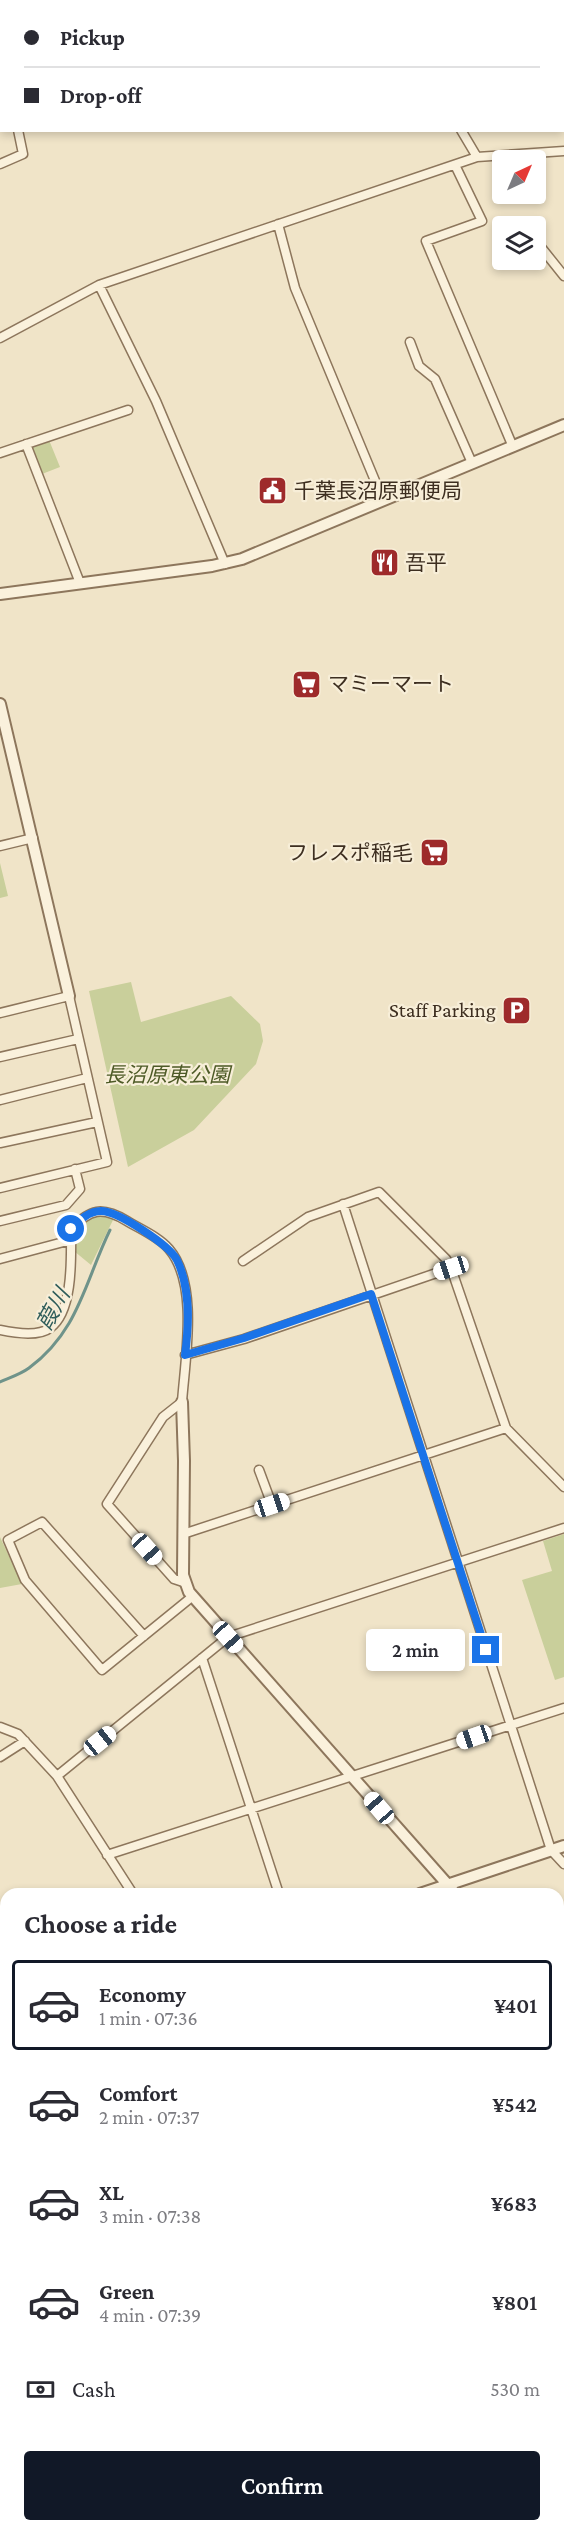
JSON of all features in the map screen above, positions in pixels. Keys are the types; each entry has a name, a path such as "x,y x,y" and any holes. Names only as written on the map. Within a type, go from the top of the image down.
{"street":[{"path":"0,164 23,154 18,132"},
{"path":"462,132 477,157"},
{"path":"0,338 99,285 477,157 564,151"},
{"path":"455,165 482,221 426,241 513,447"},
{"path":"278,224 296,288 383,500"},
{"path":"546,254 564,276"},
{"path":"99,285 156,401 225,564"},
{"path":"410,342 419,366 435,379 472,463"},
{"path":"0,453 128,410"},
{"path":"0,594 225,564 242,559 564,425"},
{"path":"26,444 80,583"},
{"path":"0,704 107,1162 0,1188"},
{"path":"0,846 33,838"},
{"path":"0,1013 69,996"},
{"path":"0,1057 78,1039"},
{"path":"0,1100 87,1078"},
{"path":"0,1143 97,1122"},
{"path":"0,1221 66,1205 80,1189 75,1169"},
{"path":"243,1261 308,1217 379,1192 446,1259 506,1428 564,1487"},
{"path":"344,1204 551,1850 564,1864"},
{"path":"0,1330 30,1333 43,1332 52,1327 66,1298 72,1264 71,1229 84,1216 99,1210 121,1218 167,1247 179,1267 189,1316 182,1402 183,1582 228,1637 448,1886"},
{"path":"0,1259 71,1240"},
{"path":"185,1355 244,1338 451,1268"},
{"path":"182,1402 163,1417 107,1504 174,1579 183,1582"},
{"path":"183,1534 506,1428"},
{"path":"260,1470 272,1505"},
{"path":"144,1636 42,1522 8,1540 25,1580 102,1670 144,1636 193,1596"},
{"path":"57,1776 228,1637 564,1528"},
{"path":"202,1658 277,1888"},
{"path":"107,1855 564,1708"},
{"path":"0,1727 18,1734 57,1776 129,1888"},
{"path":"0,1758 25,1741"},
{"path":"441,1888 564,1846"}],"green space":[{"path":"49,440 60,467 42,474 31,448"},
{"path":"0,863 8,896 0,898"},
{"name":"長沼原東公園","path":"131,982 141,1022 231,996 260,1024 263,1041 256,1064 194,1130 128,1167 89,991"},
{"path":"100,1215 114,1218 91,1265 74,1251 74,1237 87,1219"},
{"path":"564,1534 564,1677 555,1680 522,1580 552,1571 543,1541"},
{"path":"0,1537 22,1584 0,1588"}],"waterway":[{"name":"葭川","path":"0,1382 29,1368 46,1354 59,1338 79,1304 110,1230"}],"place":[{"name":"千葉長沼原郵便局","path":"273,491"},
{"name":"吾平","path":"384,563"},
{"name":"マミーマート","path":"307,684"},
{"name":"フレスポ稲毛","path":"434,853"},
{"name":"Staff Parking","path":"517,1010"}],"route":[{"path":"71,1229 84,1216 99,1210 121,1218 167,1247 177,1259 182,1274 190,1320 185,1355 244,1338 371,1294 486,1650"}]}
